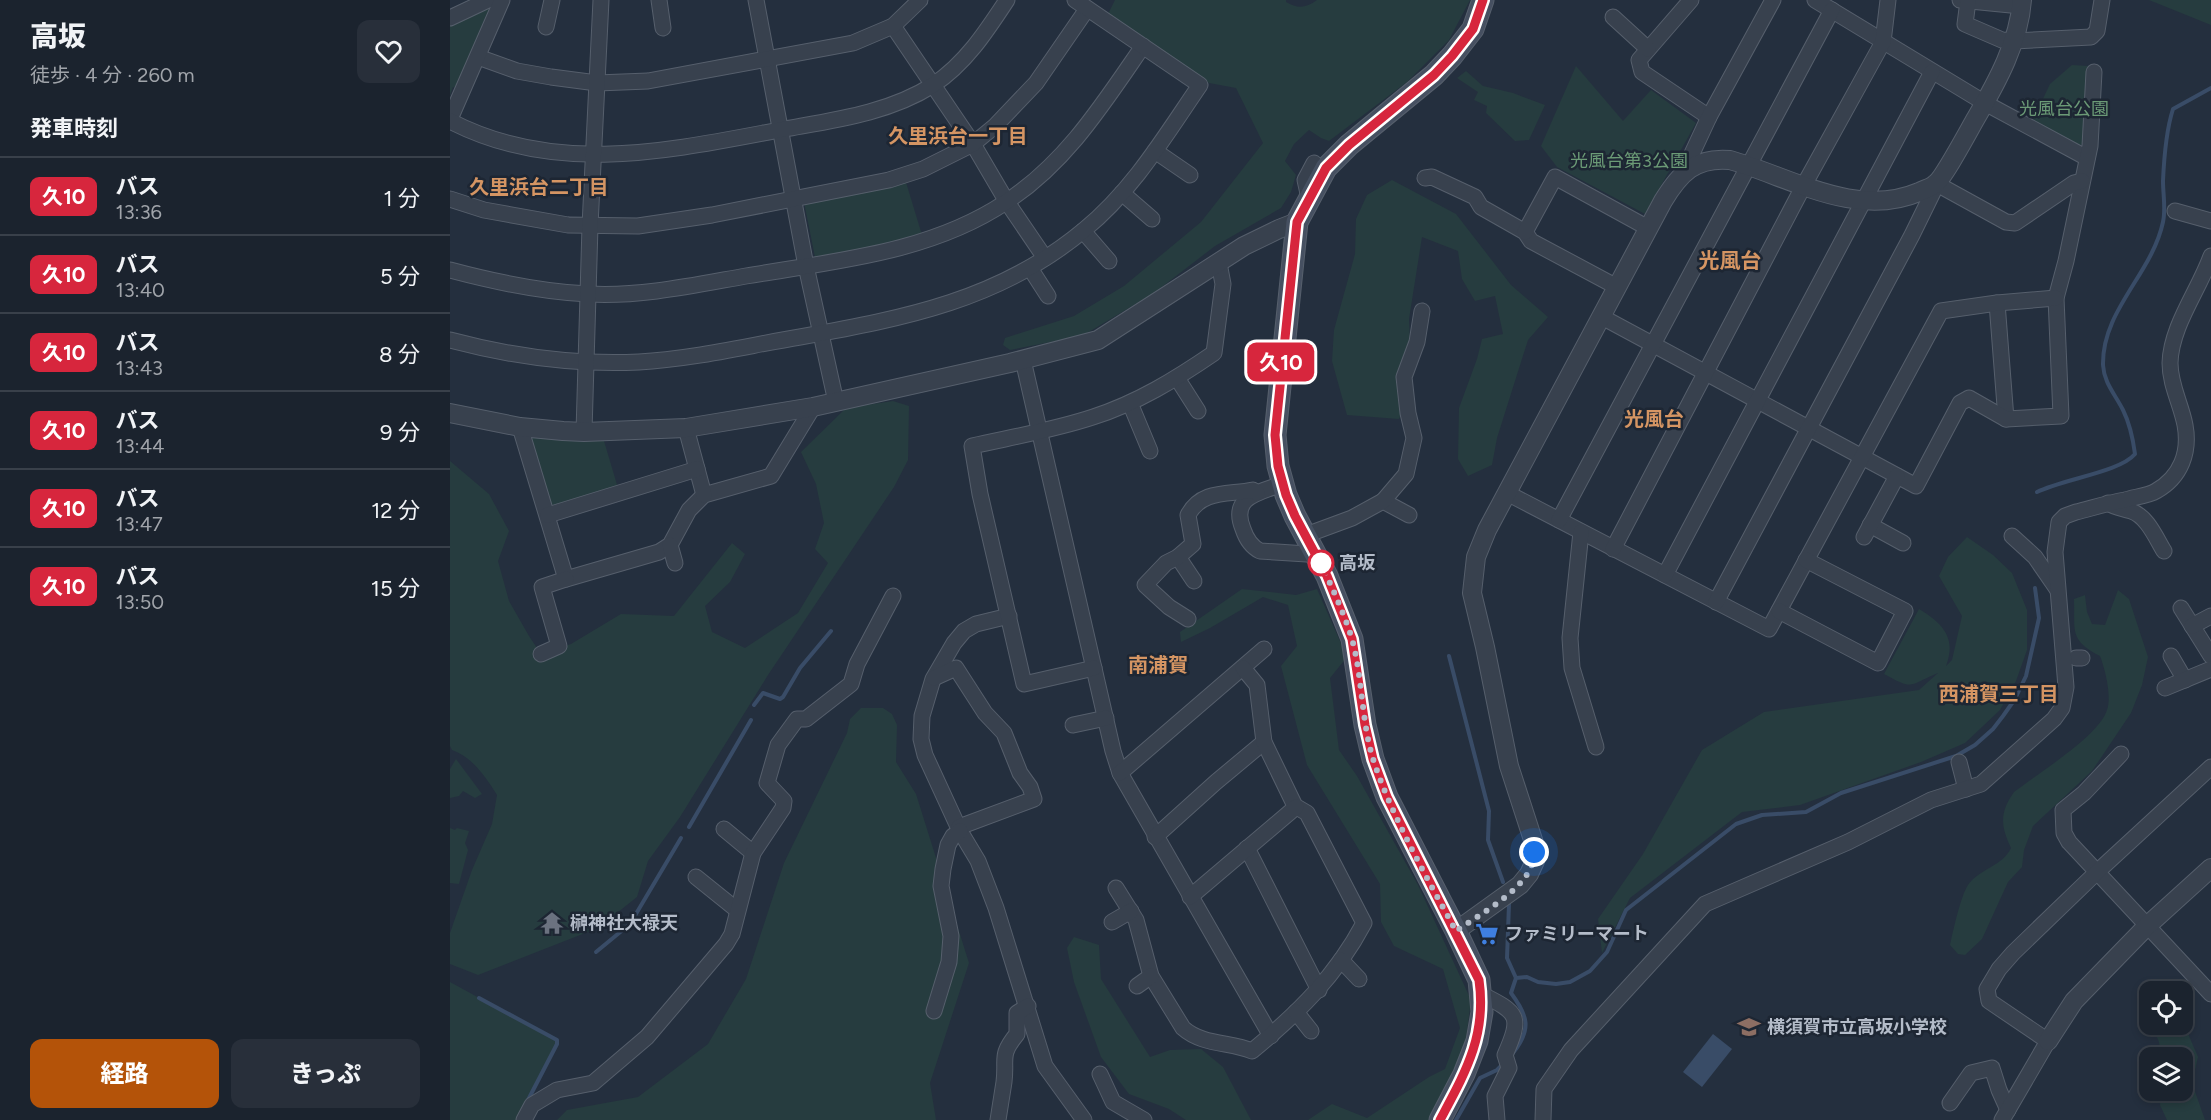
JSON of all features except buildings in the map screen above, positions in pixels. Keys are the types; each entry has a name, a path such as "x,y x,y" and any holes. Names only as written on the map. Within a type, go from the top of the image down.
{"main road":[{"path":"1440,1120 1468,1066 1477,1041 1482,1012 1481,994 1474,968 1387,797 1373,759 1352,639 1340,606 1295,516 1282,484 1275,435 1297,222 1326,168 1349,145 1434,75 1452,56 1473,29 1483,0"}],"street":[{"path":"546,27 552,0"},
{"path":"584,432 590,226 601,0"},
{"path":"659,0 663,28"},
{"path":"756,0 806,266 836,402"},
{"path":"478,57 517,70 551,77 597,83 648,81 853,43 893,26 920,0"},
{"path":"497,1 478,57 450,120 481,134 526,147 594,155 682,149 860,115 901,101 932,85 964,58 979,41 1007,0"},
{"path":"1691,0 1639,60 1642,72 1709,117"},
{"path":"1683,173 1709,117 1773,0"},
{"path":"1815,0 1985,103 2087,158"},
{"path":"1614,549 1804,185 1883,42 1888,0"},
{"path":"1716,602 1937,184 1985,103 2014,41 2022,3 1960,0"},
{"path":"1968,1 1965,24 2002,40 2014,41 2091,37 2097,31 2102,0"},
{"path":"450,18 497,1"},
{"path":"450,199 484,210 526,218 590,226 638,226 795,200 889,180 923,169 973,144 1008,115 1036,83 1081,4 1200,85 1155,151 1122,193 1083,231 1030,268 986,291 946,305 896,319 682,358 637,362 587,361 530,356 450,340"},
{"path":"1559,520 1832,10"},
{"path":"1613,17 1648,50"},
{"path":"893,26 973,144 1007,202 1045,258"},
{"path":"450,270 484,280 589,294 655,291 886,252 930,239 977,219 1007,202 1050,168 1093,119 1143,46"},
{"path":"1665,575 1932,72"},
{"path":"1602,317 1916,486 1960,403 1969,398 2006,419 2061,416 2056,298 2087,158 2093,108 2094,72"},
{"path":"1155,151 1190,175"},
{"path":"1456,931 1520,885 1529,874 1535,861 1534,843 1509,766 1472,593 1476,557 1487,530 1673,184 1683,173 1700,162 1715,159 1749,165 1842,197 1863,201 1879,202 1907,196 1937,184"},
{"path":"1310,198 1305,180 1314,163"},
{"path":"1425,178 1432,177 1475,197 1481,207 1525,232 1531,241 1617,288"},
{"path":"1525,232 1555,177 1648,228"},
{"path":"1937,184 2006,222 2015,223 2074,183 2082,181"},
{"path":"1122,193 1152,219"},
{"path":"2175,210 2211,221"},
{"path":"450,412 520,427 584,432 686,428 836,402 1023,360 1098,340 1261,237 1297,222"},
{"path":"1083,231 1109,261"},
{"path":"1546,1118 1544,1089 1571,1050 1705,904 1848,843 1929,793 1966,789 1980,784 2054,719 2062,708 2066,687 2055,552 2060,522 2065,516 2156,492 2184,462 2187,435 2172,378 2172,353 2178,327 2203,279 2211,256"},
{"path":"1094,668 1024,684 980,494 972,446 1093,417 1130,403 1177,378 1214,353 1223,284 1219,263"},
{"path":"1030,268 1048,296"},
{"path":"1507,493 1769,629 1941,311 2056,298"},
{"path":"1997,303 2006,419"},
{"path":"1282,484 1246,499 1239,513 1245,536 1255,549 1260,551 1306,554 1310,543 1383,501 1406,474 1414,438 1408,413 1404,377 1417,342 1422,311"},
{"path":"1023,360 1120,772 1270,1036"},
{"path":"1177,378 1198,411"},
{"path":"1130,403 1150,451"},
{"path":"542,654 559,646 542,587 659,552 670,545 688,510 704,495 771,476 813,407"},
{"path":"520,427 566,579"},
{"path":"686,428 704,495"},
{"path":"548,515 697,469"},
{"path":"1897,476 1867,531 1903,543"},
{"path":"1188,619 1169,607 1145,585 1166,563 1178,557 1193,544 1188,515 1202,498 1213,494 1235,494 1253,490 1257,493"},
{"path":"1383,501 1409,515"},
{"path":"2108,503 2139,515 2164,551"},
{"path":"1581,532 1570,638 1572,668 1596,747"},
{"path":"2012,536 2035,557 2057,589"},
{"path":"670,545 675,563"},
{"path":"1178,557 1194,581"},
{"path":"1779,611 1878,663 1905,611 1806,560"},
{"path":"524,1120 532,1104 557,1090 593,1083 647,1036 726,944 732,934 753,852 783,808 784,801 767,783 778,745 797,719 806,719 851,684 857,664 893,596"},
{"path":"2181,608 2211,656"},
{"path":"1009,616 976,624 964,631 954,643 933,679 922,716 921,740 960,829 978,861 996,908 1045,1066 1084,1120"},
{"path":"2192,626 2211,616"},
{"path":"1120,772 1264,649"},
{"path":"2171,656 2185,680"},
{"path":"933,679 956,668 985,713 1004,733 1020,773 1030,787 1034,799 960,829 948,845 941,886 951,936 949,962 934,1011"},
{"path":"1116,888 1136,920 1151,976 1176,1029 1208,1041 1237,1045 1252,1051 1319,990 1353,944 1364,923 1307,813 1296,807 1264,742 1257,685 1243,669"},
{"path":"2164,687 2211,669"},
{"path":"1073,725 1106,718"},
{"path":"1155,837 1264,742"},
{"path":"2121,754 2084,794 2063,810 2064,833 2069,842 2147,926 2208,984"},
{"path":"1959,762 1966,789"},
{"path":"2048,1041 1989,1001 1988,988 1999,969 2097,872 2211,767"},
{"path":"1190,897 1296,807"},
{"path":"724,829 753,852"},
{"path":"1247,848 1319,990"},
{"path":"2005,1115 2074,1001 2147,926 2211,868"},
{"path":"696,877 737,910"},
{"path":"1112,922 1131,911"},
{"path":"1341,960 1359,979"},
{"path":"1137,986 1151,976"},
{"path":"1481,994 1507,1008 1513,1016 1515,1031 1506,1061 1509,1068 1495,1096 1502,1115"},
{"path":"998,1120 1004,1078 1003,1063 1007,1046 1017,1034 1017,1013 1028,1006"},
{"path":"1296,1012 1311,1031"},
{"path":"1950,1103 1971,1073 1992,1068 2005,1115"},
{"path":"1100,1074 1113,1102 1144,1120"}],"green space":[{"path":"1115,0 1286,0 1290,4 1302,7 1317,0 1470,0 1449,40 1407,82 1329,141 1309,130 1294,144 1285,161 1296,175 1291,192 1281,208 1215,246 1154,293 1082,336 1010,350 1003,345 1005,338 1074,316 1124,286 1201,222 1263,143 1236,88 1209,83 1108,14"},
{"path":"2149,0 2211,0 2211,25"},
{"path":"487,6 489,9 450,95 450,24"},
{"name":"光風台公園","path":"2072,65 2089,66 2086,142 2079,146 2033,120 2050,84"},
{"name":"光風台第3公園","path":"1576,66 1623,121 1651,90 1696,123 1645,214 1557,167 1541,146"},
{"path":"1466,71 1483,86 1513,93 1545,105 1529,140 1515,141 1486,113 1487,106 1474,100 1478,92 1457,78"},
{"path":"905,179 922,235 815,257 804,202"},
{"path":"1392,180 1456,214 1511,285 1548,317 1528,340 1497,438 1492,465 1468,476 1458,459 1459,408 1482,339 1503,334 1495,296 1475,301 1462,279 1458,251 1422,237 1409,319 1412,386 1399,419 1347,415 1332,361 1334,330 1355,254 1356,219 1367,195"},
{"path":"893,401 909,406 908,460 894,487 768,675 680,817 648,861 637,897 598,928 478,975 450,964 450,933 472,870 492,824 497,795 478,768 466,757 452,750 450,746 450,461 489,494 509,531 498,561 509,601 541,654 571,644 621,614 674,616 732,543 745,554 730,582 705,606 712,632 745,648 798,613 828,563 815,549 824,523 816,484 801,452 846,408"},
{"path":"531,437 604,441 618,488 555,507 551,504"},
{"path":"1967,537 1993,555 2012,573 2027,610 2027,650 2016,681 2000,710 1965,743 1921,762 1800,805 1742,812 1630,898 1602,953 1598,919 1643,854 1702,750 1764,712 1919,690 1938,673 1911,684 1901,683 1884,674 1919,609 1941,626 1945,632 1950,647 1946,666 1952,660 1962,616 1939,576 1948,557"},
{"path":"1242,589 1296,595 1317,589 1347,657 1330,678 1339,750 1357,776 1418,885 1471,1000 1465,1048 1430,1120 1308,1120 1332,1104 1367,1118 1445,1069 1460,1028 1443,969 1394,946 1381,922 1380,884 1307,765 1281,666 1297,646 1288,605 1263,597 1181,642 1180,632"},
{"path":"2118,590 2129,599 2148,657 2142,685 2131,713 2092,771 2033,826 2024,850 2022,867 2008,882 1982,939 1965,955 1958,954 1950,945 1965,890 1978,875 2002,859 2011,848 2003,825 2004,812 2009,799 2014,792 2080,743 2102,720 2107,710 2108,690 2104,668 2100,656 2078,639 2074,627 2074,599 2085,595 2087,612 2092,624 2105,625"},
{"path":"861,708 883,708 892,714 897,725 896,762 916,794 969,963 930,1083 936,1120 557,1120 567,1110 638,1097 708,1044 746,979 784,863 847,733 850,719"},
{"path":"456,759 482,794 475,798 463,791 459,796 450,798 450,769"},
{"path":"450,828 469,831 465,843 468,850 459,884 450,883"},
{"path":"1074,937 1099,945 1101,979 1150,1057 1170,1050 1201,1049 1223,1067 1251,1120 1186,1120 1169,1109 1129,1094 1101,1057 1074,982 1067,948"},
{"path":"450,982 558,1041 516,1120 450,1120"},
{"path":"2156,1035 2189,1035 2198,1057 2193,1079 2193,1047 2160,1047"},
{"path":"2193,1086 2205,1120 2167,1120 2160,1101 2193,1101"}],"water":[{"path":"1713,1034 1732,1049 1702,1087 1683,1072"}],"waterway":[{"path":"2037,492 2117,466 2135,454 2128,421 2105,377 2103,365 2105,345 2110,327 2149,259 2163,222 2165,154 2173,109 2211,88"},
{"path":"1513,1053 1525,1030 1524,1016 1511,993 1516,978 1527,977 1538,982 1556,984 1570,982 1590,971 1607,952 1626,910 1736,824 1762,815 1806,812 1841,793 1956,756 1975,745 1993,729 2015,699 2026,676 2039,618 2035,588"},
{"path":"754,705 763,693 780,699 783,697 800,668 831,631"},
{"path":"1449,656 1489,811 1488,840 1503,882"},
{"path":"689,827 751,720"},
{"path":"596,952 630,924 681,838"},
{"path":"1509,904 1507,958 1516,978"},
{"path":"479,998 557,1040 528,1100"},
{"path":"1456,1120 1480,1078 1497,1070 1504,1063"}],"bus line":[{"name":"久10","path":"1440,1120 1472,1058 1477,1041 1482,1012 1479,980 1387,797 1373,759 1365,725 1352,639 1327,576 1286,495 1278,466 1275,435 1297,222 1326,168 1349,145 1434,75 1452,56 1473,29 1483,0"}],"place":[{"name":"高坂","path":"1321,563"},
{"name":"榊神社大禄天","path":"552,923"},
{"name":"ファミリーマート","path":"1487,934"},
{"name":"横須賀市立高坂小学校","path":"1749,1027"}],"district":[{"name":"久里浜台一丁目","path":"958,136"},
{"name":"久里浜台二丁目","path":"539,187"},
{"name":"光風台","path":"1730,261"},
{"name":"光風台","path":"1654,419"},
{"name":"南浦賀","path":"1158,665"},
{"name":"西浦賀三丁目","path":"1999,694"}],"route":[{"path":"1321,563 1352,639 1365,725 1373,759 1387,797 1456,931 1520,885 1529,874 1535,861 1534,852"}]}
